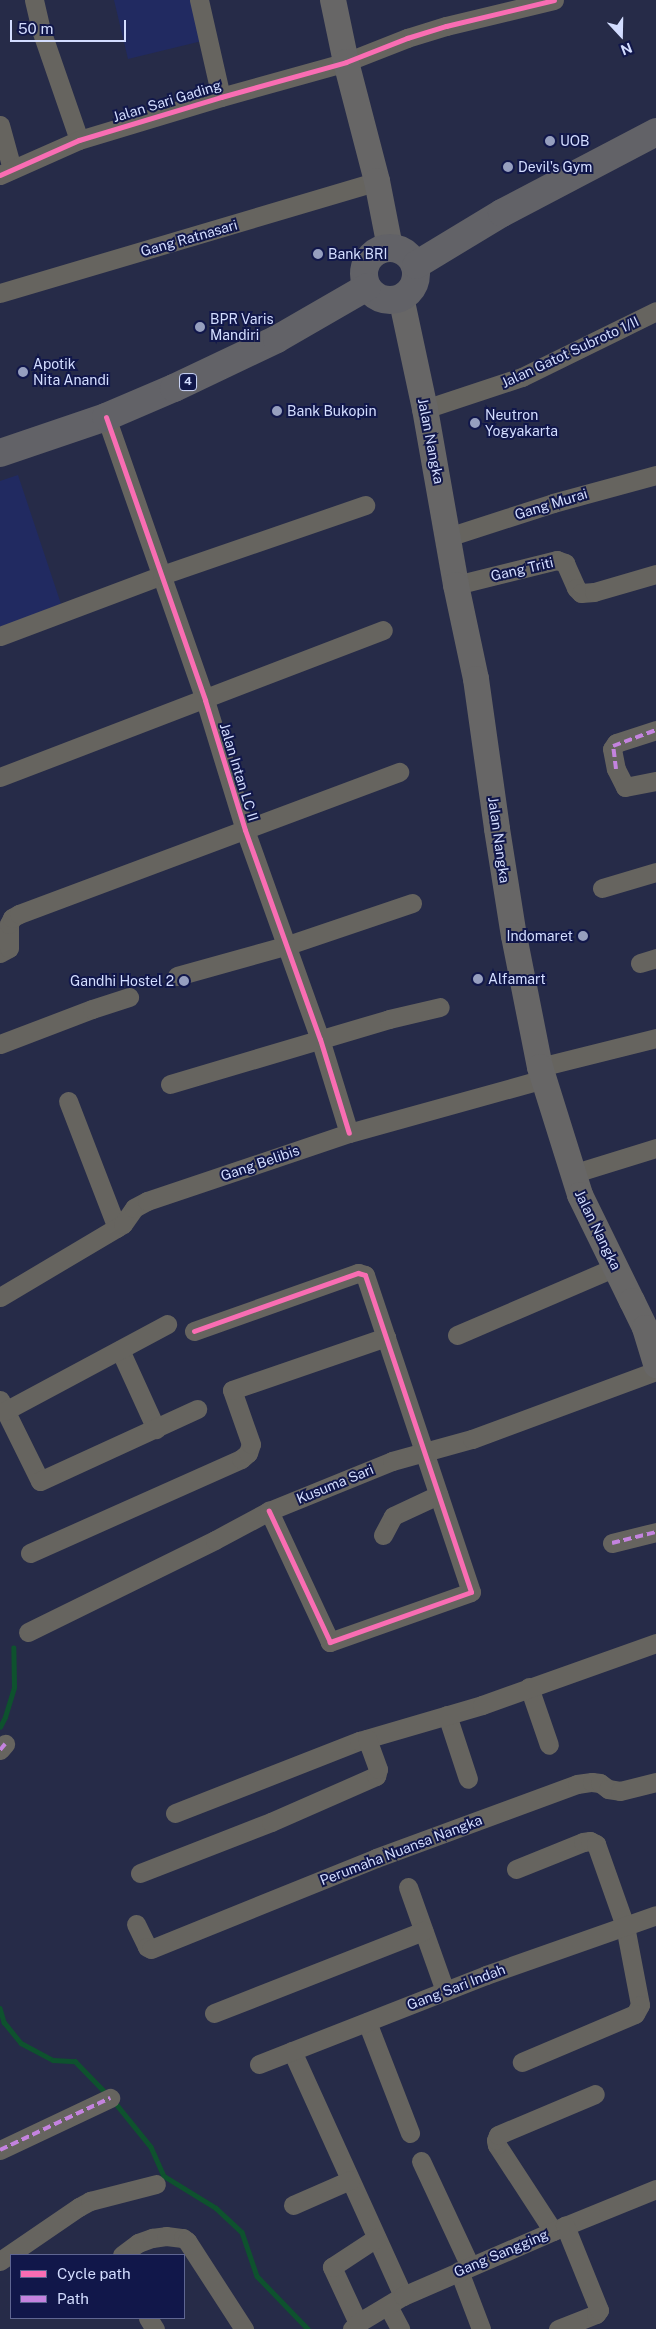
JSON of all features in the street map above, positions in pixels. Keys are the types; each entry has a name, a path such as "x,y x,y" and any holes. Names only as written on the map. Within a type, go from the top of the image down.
{"highway":[{"path":"416,265 502,213 656,132"},
{"path":"390,247 403,250 409,254 416,265 416,280 413,287 401,297 382,300 375,296 367,287 364,274 370,259 382,249 390,247"},
{"name":"4","path":"0,453 106,418 174,388 278,339 367,287"}],"main road":[{"path":"333,0 346,62 377,181 390,247"},
{"name":"Jalan Nangka","path":"401,297 425,409 456,585 476,679 499,846 542,1073 572,1174 590,1220 616,1266 645,1328 656,1365"}],"street":[{"path":"34,0 41,30 79,140"},
{"path":"199,0 221,97"},
{"name":"Jalan Sari Gading","path":"6,172 79,140 346,62 407,38 554,0"},
{"path":"0,125 6,172"},
{"name":"Gang Ratnasari","path":"0,293 377,181"},
{"name":"Jalan Gatot Subroto 1/II","path":"425,409 522,377 656,311"},
{"name":"Jalan Intan LC II","path":"106,418 205,700 245,830 288,945 349,1133"},
{"name":"Gang Murai","path":"448,537 553,503 656,475"},
{"path":"0,636 162,575 365,505"},
{"name":"Gang Triti","path":"456,585 557,560 565,563 576,588 581,593 594,592 656,574"},
{"path":"0,776 205,700 383,630"},
{"path":"656,730 613,746 616,770 625,787 629,788 656,781"},
{"path":"0,953 10,948 9,924 15,916 399,772"},
{"path":"602,888 656,872"},
{"path":"178,976 288,945 412,903"},
{"path":"0,1044 92,1009 130,997"},
{"path":"170,1084 320,1039 440,1007"},
{"name":"Gang Belibis","path":"0,1297 117,1228 127,1220 134,1208 147,1202 349,1133 656,1038"},
{"path":"68,1101 117,1228"},
{"path":"572,1174 656,1148"},
{"path":"457,1335 616,1266"},
{"path":"194,1331 358,1273 365,1276 423,1453 472,1588 470,1593 332,1643 328,1640 269,1511"},
{"path":"167,1324 120,1350 2,1406 40,1481 197,1409"},
{"path":"30,1553 241,1459 248,1453 251,1444 232,1390 386,1337"},
{"path":"120,1350 156,1428"},
{"name":"Kusuma Sari","path":"28,1632 215,1540 269,1511 392,1461 472,1439 656,1371"},
{"path":"384,1535 393,1516 438,1495"},
{"path":"612,1543 656,1532"},
{"path":"175,1813 367,1738 482,1705 529,1686 656,1643"},
{"path":"529,1686 549,1746"},
{"path":"446,1715 468,1779"},
{"path":"140,1873 245,1833 376,1776 378,1769 367,1738"},
{"name":"Perumaha Nuansa Nangka","path":"136,1924 148,1949 376,1858 576,1784 600,1783 608,1789 620,1791 656,1782"},
{"path":"516,1869 583,1842 590,1841 596,1844 625,1926 640,2005 638,2011 522,2062"},
{"path":"408,1887 444,1991"},
{"name":"Gang Sari Indah","path":"258,2064 444,1991 656,1915"},
{"path":"214,2013 423,1930"},
{"path":"367,2022 410,2133"},
{"path":"292,2051 376,2238 396,2301 400,2329"},
{"path":"558,2329 596,2314 598,2310 559,2228 497,2146 496,2140 498,2136 595,2094"},
{"path":"0,2150 110,2098"},
{"path":"421,2161 464,2268 482,2329"},
{"path":"293,2205 350,2180"},
{"path":"0,2261 29,2239 85,2204 156,2184"},
{"name":"Gang Sangging","path":"355,2326 396,2301 464,2268 656,2190"},
{"path":"123,2254 138,2243 152,2238 175,2236 183,2238 187,2241 244,2329"},
{"path":"355,2326 332,2267 376,2238"}],"shaded area":[{"path":"114,0 194,0 202,41 128,59"},
{"path":"18,475 61,604 0,628 0,481"}],"waterway":[{"path":"0,1727 14,1687 13,1648"},
{"path":"0,2008 4,2022 21,2043 53,2060 75,2061 108,2095"},
{"path":"113,2100 151,2147 164,2176 216,2208 242,2232 257,2276 308,2329"}],"marked path":[{"path":"616,769 613,746 656,730"},
{"path":"612,1543 656,1532"},
{"path":"0,1750 5,1744"},
{"path":"0,2150 110,2098"}],"cycle path":[{"path":"0,175 79,140 346,62 407,38 446,26 554,0"},
{"path":"106,417 205,700 245,830 320,1039 349,1133"},
{"path":"194,1331 358,1273 365,1275 471,1592 330,1642 269,1511"}],"place":[{"name":"UOB","path":"550,141"},
{"name":"Devil's Gym","path":"508,167"},
{"name":"Bank BRI","path":"318,254"},
{"name":"BPR Varis Mandiri","path":"200,327"},
{"name":"Apotik Nita Anandi","path":"23,372"},
{"name":"Bank Bukopin","path":"277,411"},
{"name":"Neutron Yogyakarta","path":"475,423"},
{"name":"Indomaret","path":"583,936"},
{"name":"Alfamart","path":"478,979"},
{"name":"Gandhi Hostel 2","path":"184,981"}]}
